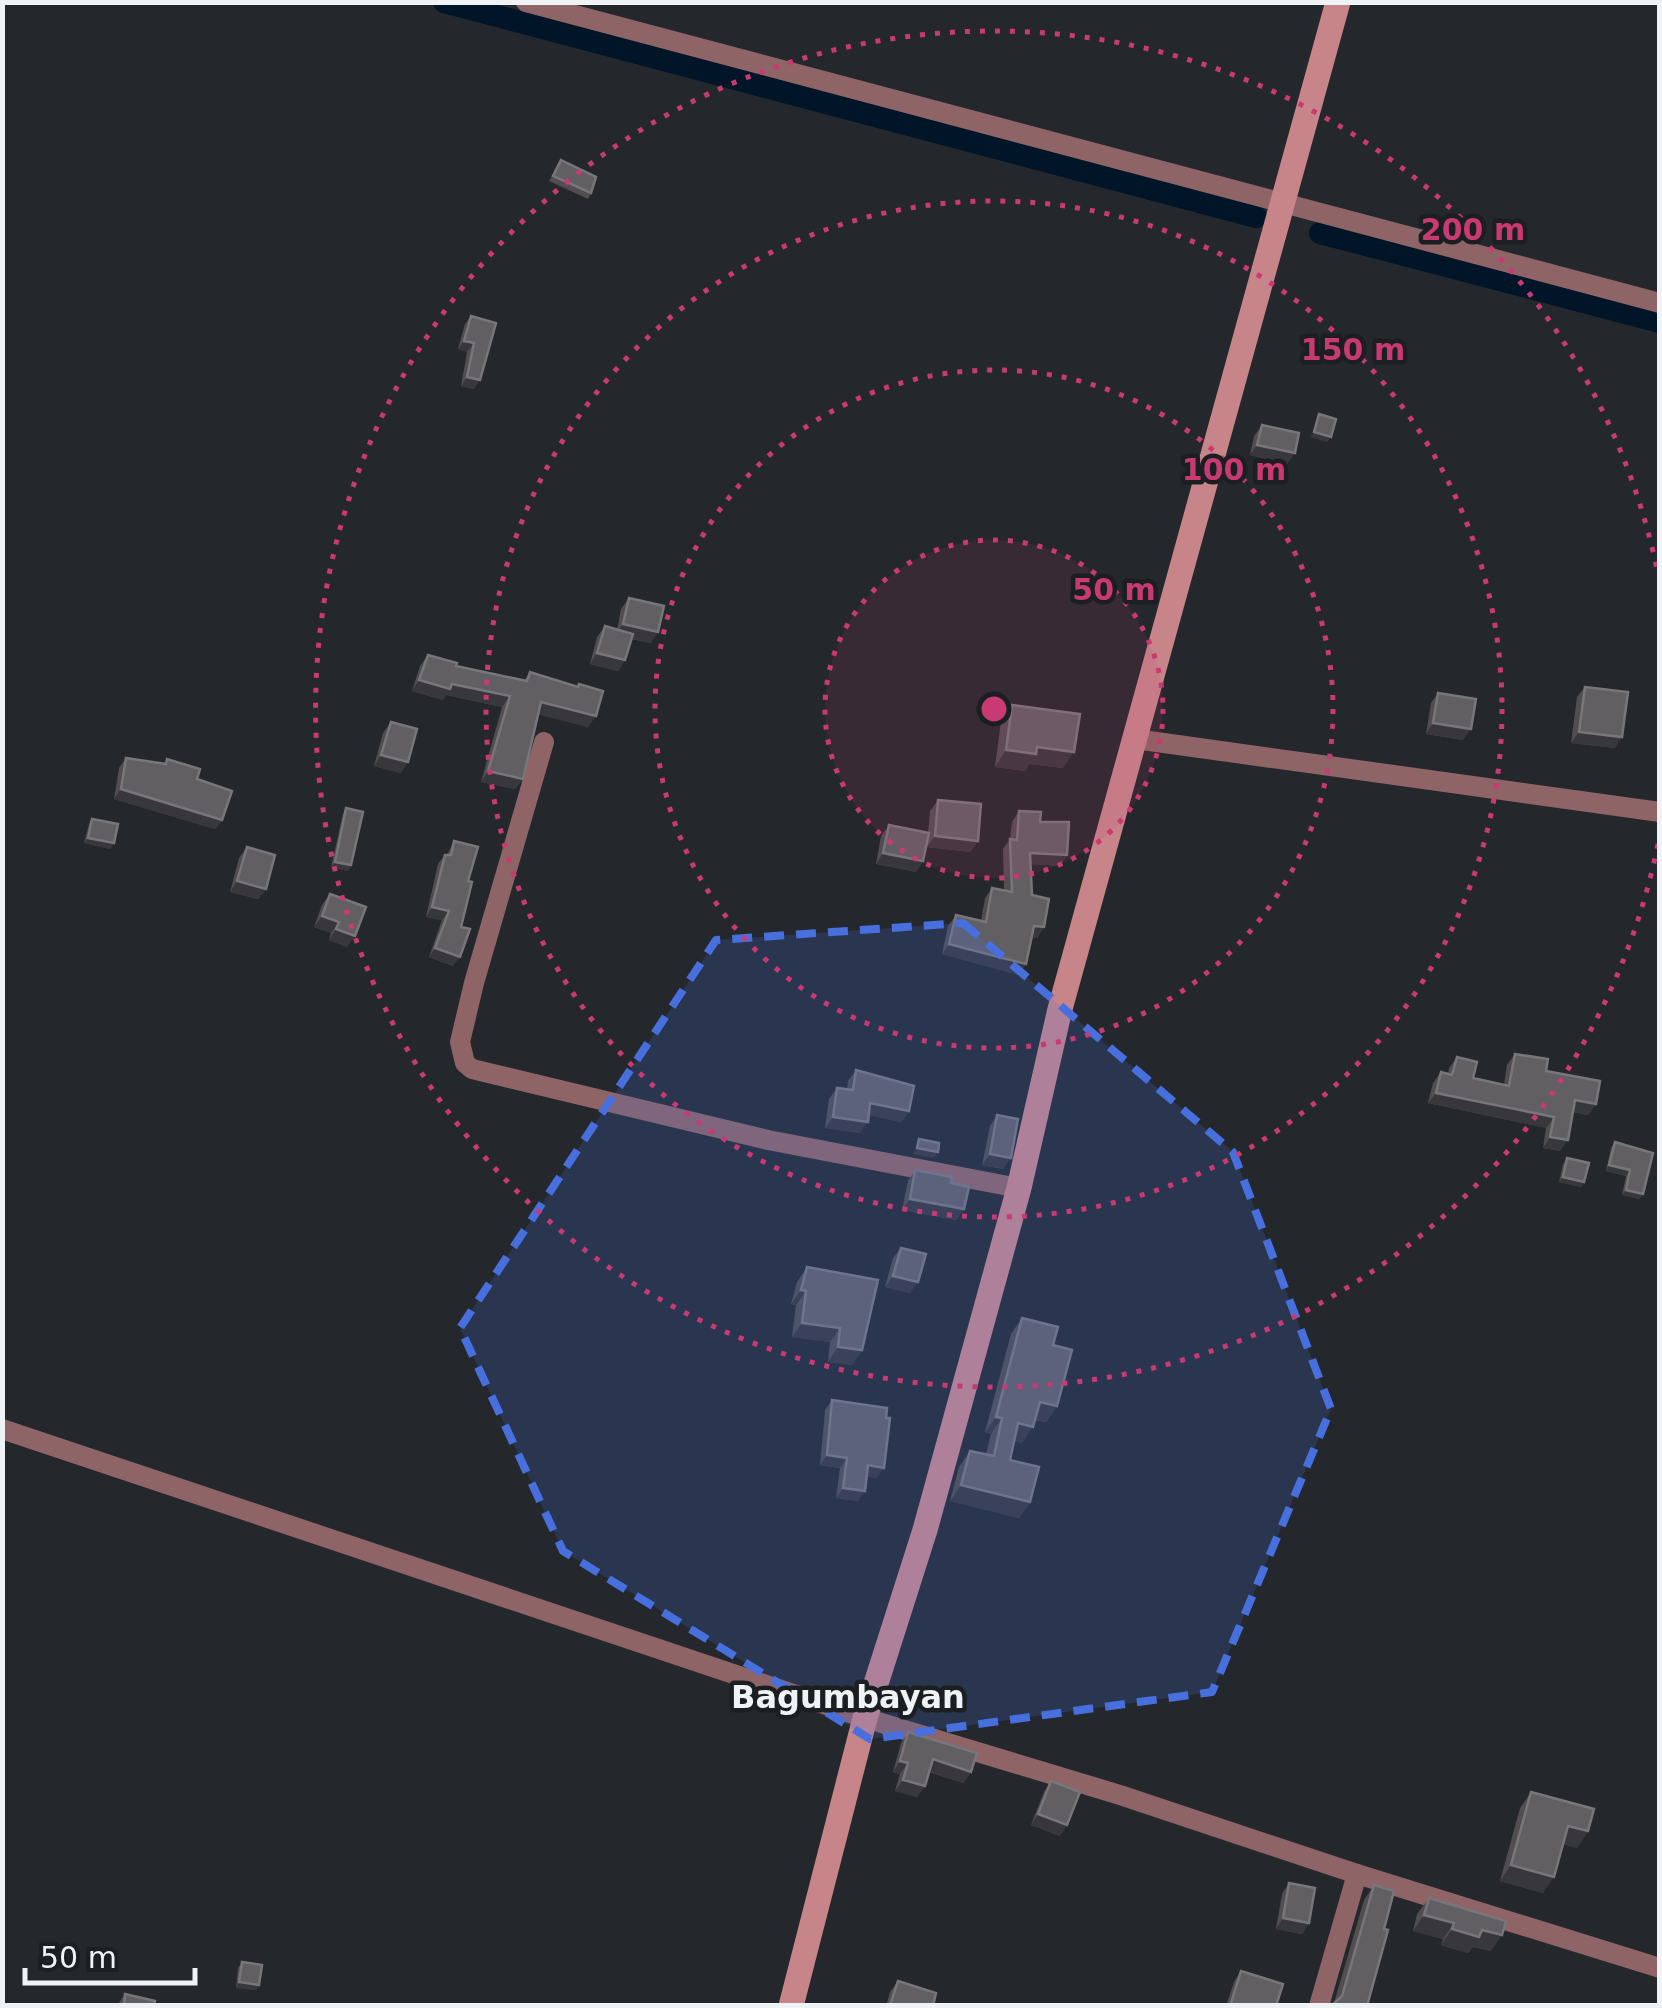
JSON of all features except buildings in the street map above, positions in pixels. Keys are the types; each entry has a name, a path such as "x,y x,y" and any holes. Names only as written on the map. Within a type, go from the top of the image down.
{"main road":[{"path":"791,2006 865,1718 925,1530 1019,1188 1060,1010 1338,2"}],"street":[{"path":"526,2 1660,303"},
{"path":"1135,739 1660,812"},
{"path":"544,742 474,983 460,1042 465,1063 472,1068 768,1140 1019,1188"},
{"path":"2,1429 865,1718 1120,1795 1660,1968"},
{"path":"1319,2006 1357,1874"}],"highlighted area":[{"path":"963,923 1233,1152 1331,1409 1212,1692 870,1739 563,1551 460,1328 716,940"}],"waterway":[{"path":"444,2 1256,217"},
{"path":"1320,233 1660,322"}],"district":[{"name":"Bagumbayan","path":"848,1697"}]}
